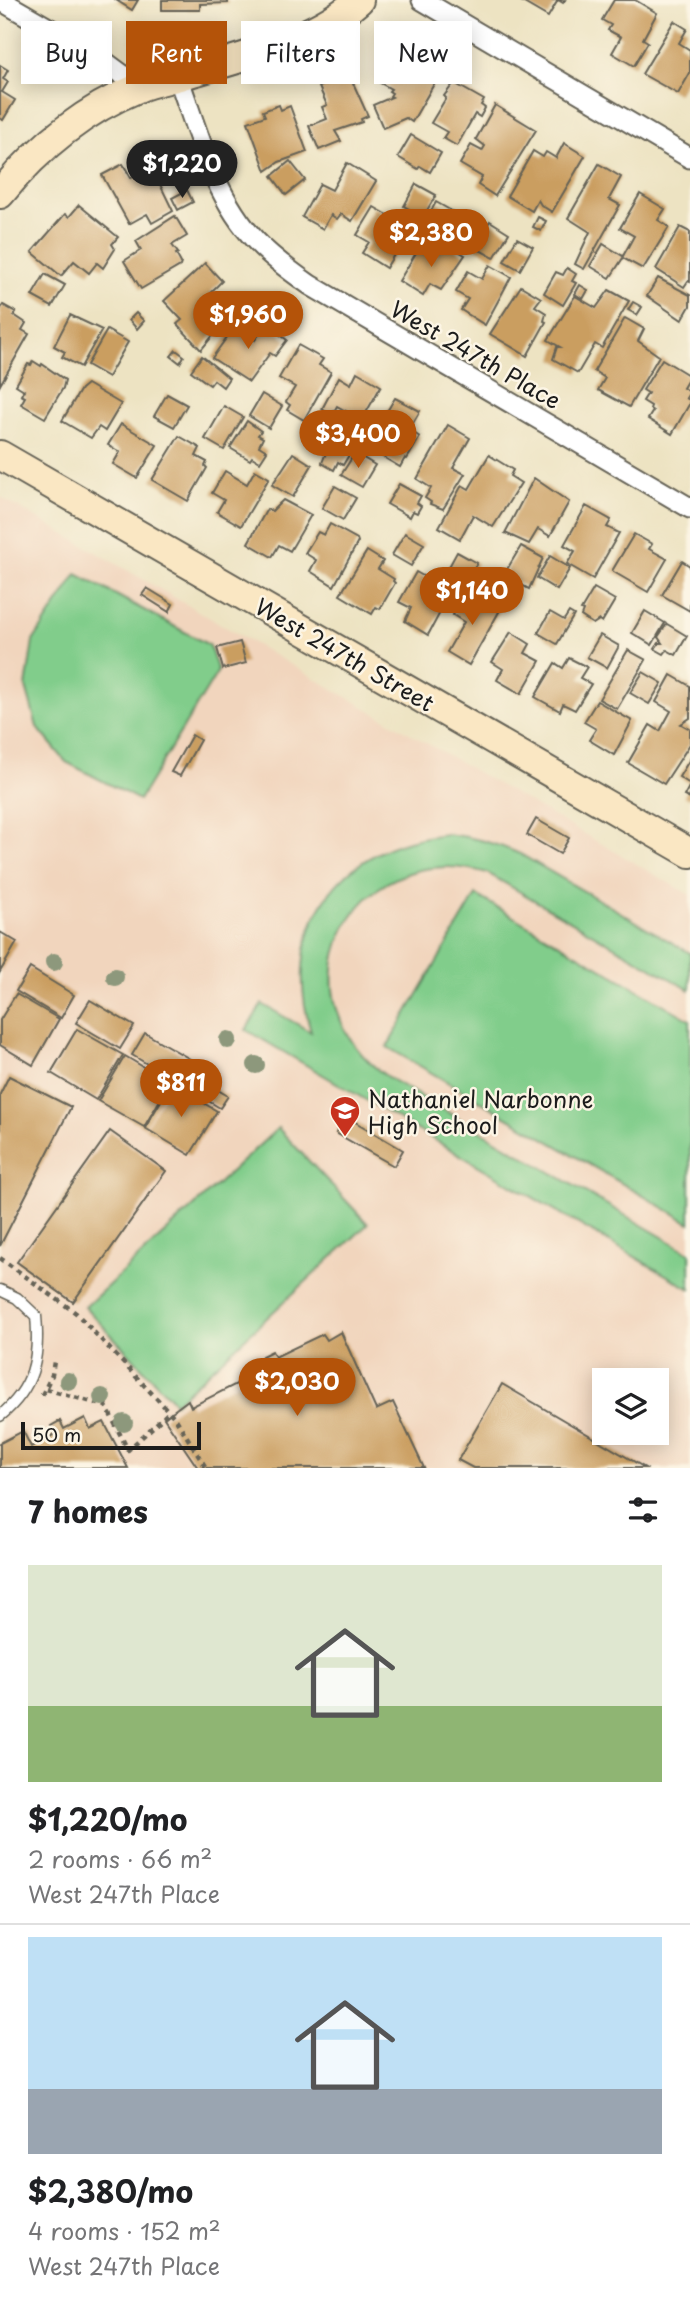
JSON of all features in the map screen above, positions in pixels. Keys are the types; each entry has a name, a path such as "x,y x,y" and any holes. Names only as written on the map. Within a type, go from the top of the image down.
{"street":[{"path":"0,0 97,57 139,87"},
{"path":"227,61 284,42 320,26 359,0"},
{"path":"422,0 690,158"},
{"path":"0,194 30,161 70,126 139,87 151,84"},
{"name":"West 247th Place","path":"181,84 211,169 230,206 254,239 281,265 310,285 690,508"},
{"name":"West 247th Street","path":"0,455 690,853"}],"lane":[{"path":"0,1290 17,1298 36,1316 39,1343 31,1379 12,1406 0,1416"}],"path":[{"path":"0,1258 76,1313 176,1419 205,1468"},
{"path":"46,1389 106,1406 128,1450 169,1412"}],"shaded area":[{"name":"Nathaniel Narbonne High School","path":"0,497 690,895 690,1468 0,1468"}],"green space":[{"path":"77,574 209,645 218,671 139,800 66,762 37,727 26,687 33,641"},
{"path":"447,834 485,841 520,854 690,953 690,990 487,873 439,867 398,877 366,900 344,931 333,968 336,1007 354,1045 389,1078 690,1253 690,1289 246,1030 262,1004 311,1032 303,994 304,958 312,926 326,897 348,873 375,854 409,841"},
{"path":"476,895 690,1020 690,1223 387,1047"},
{"path":"278,1128 368,1224 175,1403 85,1307"}],"building":[{"path":"116,0 138,0 132,10"},
{"path":"162,0 228,0 228,3 200,4 200,10 162,10"},
{"path":"519,0 558,0 548,17"},
{"path":"614,0 635,0 657,13 643,39 648,42 634,66 612,53 621,37 608,30 611,25 602,20"},
{"path":"674,21 687,29 679,43 690,50 690,73 678,94 642,74"},
{"path":"0,65 8,70 3,79 8,82 2,92 15,100 3,120 0,118"},
{"path":"326,84 354,84 368,116 361,119 362,122 335,131 341,141 319,150 309,126 327,119 322,107 327,105 319,87"},
{"path":"382,84 434,84 412,122 406,118 383,128 373,105 392,97 389,91 391,89"},
{"path":"456,84 484,100 481,105 485,108 480,117 475,114 457,146 443,138 447,132 431,123 446,98 444,96"},
{"path":"279,105 281,110 290,106 307,152 279,162 266,171 248,122 265,116 263,111"},
{"path":"495,105 536,130 495,196 478,185 482,177 460,164 471,145 482,151 485,146 476,139"},
{"path":"411,135 441,153 430,172 420,166 418,169 398,157"},
{"path":"564,143 585,156 552,212 538,200 532,211 507,196 533,151 543,157 546,152 556,158"},
{"path":"290,161 305,180 286,195 272,176"},
{"path":"347,163 376,181 352,221 341,214 337,219 331,215 323,229 302,217 320,184 332,190"},
{"path":"123,164 131,178 150,170 151,173 154,172 173,211 152,223 147,214 129,224 102,175"},
{"path":"599,164 621,177 609,199 620,205 584,269 575,264 590,232 568,218"},
{"path":"416,184 436,195 423,217 404,206"},
{"path":"187,190 193,202 178,210 172,198"},
{"path":"640,194 665,209 658,220 669,227 643,269 623,258 610,278 590,266 603,244 623,256 634,236 620,228"},
{"path":"436,202 457,214 444,236 424,224"},
{"path":"79,205 118,237 112,244 115,249 103,268 97,263 89,273 74,261 61,276 32,252 65,214 69,217"},
{"path":"374,207 407,226 406,235 386,268 362,253 369,242 357,235"},
{"path":"175,216 187,236 172,245 178,253 176,254 180,266 141,289 124,261 141,250 136,241"},
{"path":"538,217 546,221 541,231 533,227"},
{"path":"490,221 509,233 494,258 474,247"},
{"path":"680,227 690,232 690,282 684,287 656,269"},
{"path":"517,238 533,247 520,270 504,261"},
{"path":"443,242 465,255 441,290 430,284 423,296 399,281 419,248 435,257"},
{"path":"205,263 222,281 211,292 218,300 214,304 222,312 214,320 220,327 201,350 177,324 182,320 164,301"},
{"path":"490,265 511,277 485,325 461,310 468,299 456,292 468,271 482,279"},
{"path":"567,268 576,274 572,281 576,283 563,305 544,293 556,272 563,275"},
{"path":"45,274 65,285 52,307 32,296"},
{"path":"658,278 690,295 690,306 682,320 647,296"},
{"path":"580,285 588,290 583,299 575,294"},
{"path":"521,286 541,298 535,306 546,313 546,322 527,356 490,334"},
{"path":"609,290 629,301 602,348 595,344 578,373 553,359 557,347 560,347 548,340 575,296 596,308"},
{"path":"633,302 642,307 637,315 628,310"},
{"path":"3,305 16,312 14,315 26,323 22,330 29,334 0,385 0,310"},
{"path":"136,313 144,321 137,329 129,320"},
{"path":"70,315 102,330 81,367 62,357 65,352 54,346"},
{"path":"625,318 644,329 638,341 659,356 629,407 598,390 605,378 594,371"},
{"path":"266,324 287,340 275,356 270,353 249,382 212,358 235,326 255,340"},
{"path":"107,330 128,342 108,377 87,365"},
{"path":"298,345 323,359 319,365 331,372 304,420 287,410 290,405 286,402 295,387 279,378"},
{"path":"176,350 184,356 180,363 171,356"},
{"path":"202,356 229,378 223,387 214,380 210,385 191,371"},
{"path":"662,359 690,376 683,388 690,392 686,398 690,403 672,434 648,419 653,411 651,406 643,401 648,393 643,390"},
{"path":"33,361 65,380 45,418 21,404 25,397 21,395 24,390 16,385 28,364 31,365"},
{"path":"357,372 381,386 362,420 337,406 332,415 322,409 339,377 351,384"},
{"path":"87,384 121,404 105,431 99,427 91,438 62,421 81,389"},
{"path":"167,394 187,405 174,427 154,416"},
{"path":"262,394 282,406 269,428 249,416"},
{"path":"395,398 420,411 409,430 420,437 400,467 378,454 383,445 371,438"},
{"path":"224,406 243,417 224,450 205,439"},
{"path":"247,421 261,431 258,435 263,438 259,446 267,451 260,462 252,457 250,460 230,448"},
{"path":"121,424 157,445 137,478 113,464 120,452 108,445"},
{"path":"448,425 470,438 453,468 465,474 443,509 430,504 425,498 431,488 417,479"},
{"path":"326,431 334,435 336,432 356,443 343,465 338,462 334,470 322,463 329,445 321,440"},
{"path":"179,436 200,448 196,456 207,462 207,468 188,501 152,480"},
{"path":"293,453 312,465 293,497 272,485"},
{"path":"355,453 375,465 362,487 341,475"},
{"path":"489,455 513,470 510,476 521,483 493,527 473,515 460,539 439,527 462,485 469,489"},
{"path":"255,470 269,478 241,526 217,512 224,500 212,493 225,471 247,484"},
{"path":"534,478 569,502 550,536 538,529 529,544 505,533"},
{"path":"399,484 421,496 417,503 421,506 417,513 413,511 410,517 387,504"},
{"path":"335,486 356,498 343,520 322,508"},
{"path":"283,500 311,515 290,551 279,545 272,557 248,543 267,509 272,511"},
{"path":"586,506 611,520 607,527 619,533 593,579 567,564 575,551 564,545"},
{"path":"330,524 358,542 334,586 310,571 316,560 305,553 318,532 324,535"},
{"path":"405,533 424,544 411,566 392,555"},
{"path":"634,534 652,544 649,549 667,559 648,592 612,571"},
{"path":"521,546 543,558 529,589 506,576 506,571"},
{"path":"367,551 383,561 378,569 394,579 395,583 380,609 376,607 372,614 340,595"},
{"path":"457,552 477,563 464,585 445,574"},
{"path":"550,556 570,568 557,590 537,578"},
{"path":"682,561 690,566 690,611 662,595"},
{"path":"416,572 451,592 428,635 405,621 411,608 399,602"},
{"path":"147,588 173,604 169,612 142,595"},
{"path":"594,588 615,600 602,622 599,620 593,624 581,616 581,610"},
{"path":"467,591 500,610 469,665 447,652 464,622 453,615"},
{"path":"645,611 665,623 652,645 632,633"},
{"path":"550,612 564,620 569,612 574,615 557,644 538,633"},
{"path":"667,624 687,636 676,655 667,650 664,654 655,649 662,643 658,637"},
{"path":"511,632 530,644 525,653 540,661 521,694 497,680 503,669 492,662"},
{"path":"600,635 619,646 607,668 587,657"},
{"path":"240,642 246,663 223,669 217,648"},
{"path":"628,650 646,660 617,709 599,699"},
{"path":"569,658 587,667 580,678 591,684 575,710 563,704 560,711 535,697 555,663 563,668"},
{"path":"643,672 662,683 649,704 630,693"},
{"path":"671,675 690,686 690,718 681,724 690,729 690,744 664,784 628,763 650,725 660,731 671,711 656,702"},
{"path":"597,701 632,721 614,755 589,740 596,729 584,722"},
{"path":"192,735 200,740 180,776 171,772"},
{"path":"690,759 690,784 679,777"},
{"path":"690,785 690,799 684,796"},
{"path":"536,819 569,838 560,854 527,835"},
{"path":"0,932 17,942 0,972"},
{"path":"30,968 74,995 61,1018 16,991"},
{"path":"16,994 59,1019 33,1065 0,1045 0,1020"},
{"path":"90,1000 134,1026 120,1049 76,1023"},
{"path":"77,1029 123,1055 96,1100 51,1073"},
{"path":"145,1033 190,1059 176,1081 132,1055"},
{"path":"125,1056 170,1083 144,1127 98,1101"},
{"path":"184,1070 228,1096 220,1108 177,1082"},
{"path":"9,1076 71,1107 0,1246 0,1094"},
{"path":"171,1084 217,1111 190,1155 145,1128"},
{"path":"345,1116 403,1150 394,1166 336,1133"},
{"path":"110,1131 166,1171 73,1302 17,1262"},
{"path":"341,1332 376,1410 393,1402 424,1468 198,1468 164,1418 188,1400 191,1407 268,1368 262,1356 272,1351 275,1357 323,1334 327,1340"},
{"path":"502,1384 592,1437 592,1445 606,1445 645,1468 473,1468 458,1460"},
{"path":"85,1418 90,1429 104,1422 128,1468 0,1468 0,1443 23,1431 31,1447 55,1434 51,1426 60,1421 64,1429"}],"place":[{"name":"Nathaniel Narbonne High School","path":"345,1138"}]}
